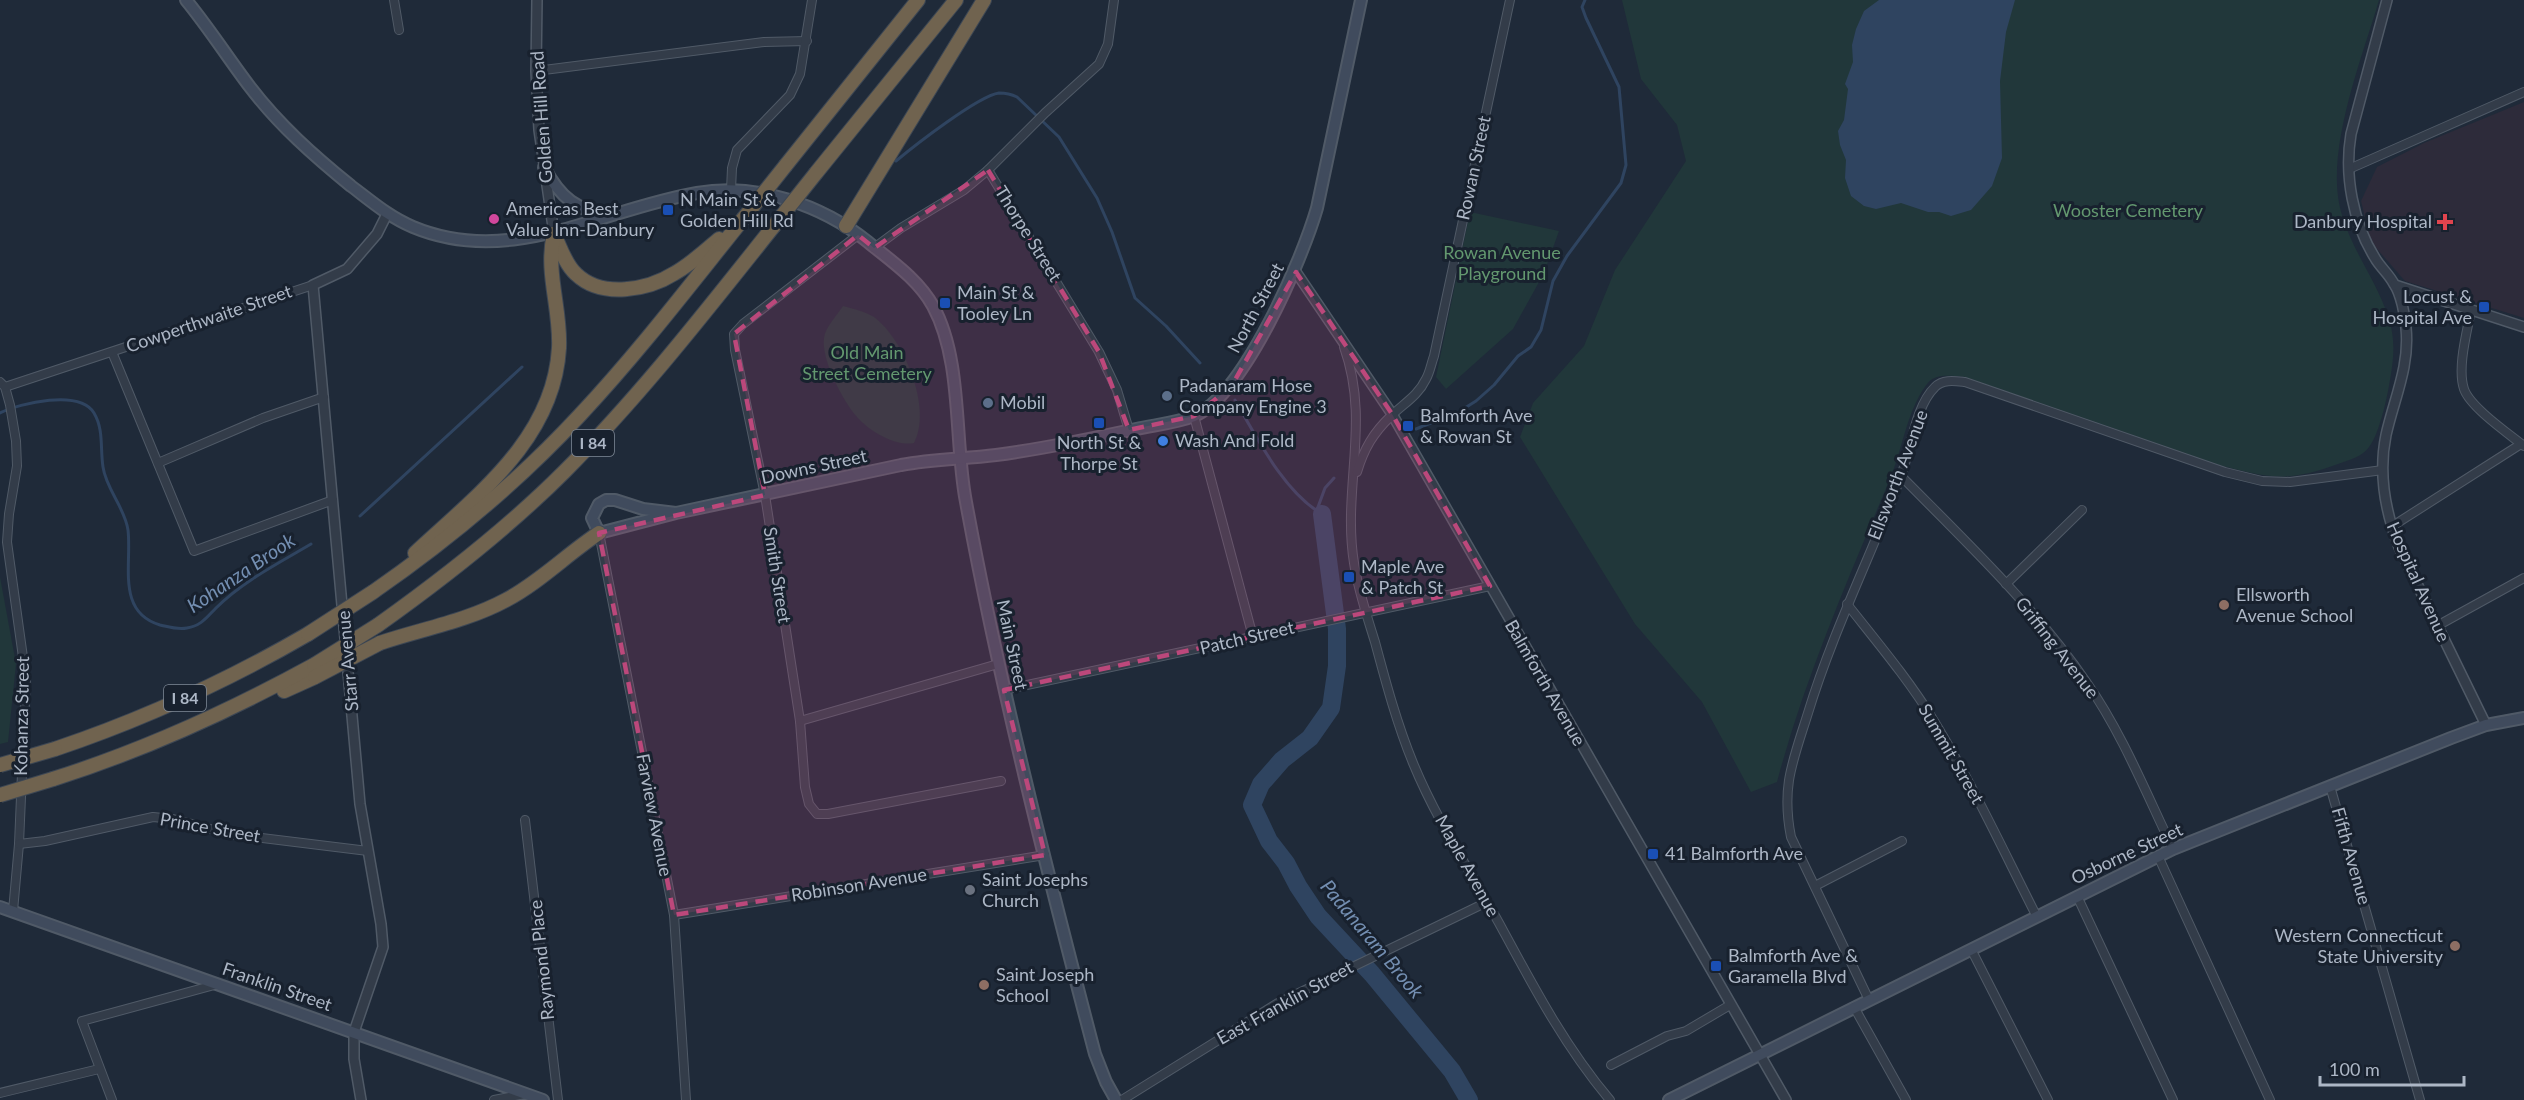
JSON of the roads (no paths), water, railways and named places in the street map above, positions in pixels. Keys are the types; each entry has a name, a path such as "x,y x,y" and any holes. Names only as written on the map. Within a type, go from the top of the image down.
{"highway":[{"name":"I 84","path":"0,765 55,749 171,705 266,658 374,592 464,525 513,482 579,417 646,339 918,0"},
{"name":"I 84","path":"0,795 138,750 314,671 483,546 563,473 635,397 956,0"},
{"path":"846,226 984,0"},
{"path":"554,234 567,262 583,281 597,287 626,289 644,286 676,273 743,219"},
{"path":"374,592 502,470 528,439 537,423 552,387 559,348 559,329 550,269 554,234"},
{"path":"314,671 380,643 467,616 505,601 599,533"}],"main road":[{"name":"Main Street","path":"186,0 251,88 298,142 387,214 413,227 442,237 491,241 554,234 690,194 731,190 758,193 810,207 846,226 920,287 941,322 949,350 965,498 998,664 1095,1054 1116,1100"},
{"name":"North Street","path":"960,458 1033,449 1194,416 1231,387 1296,272 1317,208 1361,0"},
{"path":"544,168 560,193 577,206 602,213 627,212"},
{"name":"Downs Street","path":"676,513 643,509 615,500 606,500 599,504 592,518 599,533 676,513 932,459 960,458"},
{"name":"Osborne Street","path":"1669,1100 2036,915 2173,849 2486,726 2524,718"},
{"name":"Franklin Street","path":"0,907 543,1100"}],"street":[{"path":"394,0 399,30"},
{"name":"Golden Hill Road","path":"537,0 536,71 544,168 554,234"},
{"path":"731,190 736,150 790,95 800,74 812,0"},
{"name":"Thorpe Street","path":"1114,0 1108,44 1099,64 1043,114 988,170 1099,351 1117,390 1130,430"},
{"name":"Rowan Street","path":"1352,488 1363,452 1374,433 1392,414 1411,400 1426,380 1434,356 1510,0"},
{"name":"Hospital Avenue","path":"2387,0 2351,134 2349,169 2354,204 2363,237 2375,260 2395,285 2406,326 2406,358 2398,399 2386,435 2383,470 2384,497 2391,527 2486,726"},
{"path":"536,71 764,42 807,41"},
{"path":"2349,169 2524,92"},
{"path":"874,248 900,228 964,190 988,170"},
{"name":"Cowperthwaite Street","path":"2,385 112,352 313,285 347,269 377,234 387,214"},
{"name":"Smith Street","path":"858,235 742,324 734,334 735,350 765,495 800,721 805,787 809,804 817,814 828,814 1001,782"},
{"name":"Balmforth Avenue","path":"1296,272 1392,414 1786,1100"},
{"name":"Starr Avenue","path":"313,285 346,625 360,804 383,947 354,1032"},
{"path":"2395,285 2524,327"},
{"path":"2391,527 2523,445 2479,409 2464,389 2463,364 2471,310"},
{"name":"Rowan Street","path":"1342,341 1351,366 1357,411 1350,526 1354,564 1366,612"},
{"path":"112,352 194,551 333,500"},
{"name":"Ellsworth Avenue","path":"1869,1000 1791,837 1786,810 1787,783 1824,662 1846,604 1901,476 1926,399 1936,386 1947,381 1965,382 2225,472 2262,481 2290,483 2383,470"},
{"name":"Kohanza Street","path":"2,385 13,416 17,466 7,542 26,679 19,844 13,910"},
{"path":"158,463 263,417 324,397"},
{"path":"1194,416 1253,637"},
{"name":"Griffing Avenue","path":"1901,476 2006,584 2092,690 2108,716 2173,849"},
{"path":"2006,584 2082,510"},
{"name":"Farview Avenue","path":"599,533 674,915 686,1100"},
{"path":"2437,626 2524,578"},
{"name":"Patch Street","path":"1004,690 1327,619 1490,586"},
{"name":"Summit Street","path":"1846,604 1907,680 1933,720 2036,915"},
{"name":"Maple Avenue","path":"1366,612 1390,698 1413,764 1444,827 1577,1058 1610,1100"},
{"path":"800,721 998,664"},
{"name":"Fifth Avenue","path":"2330,786 2420,1100"},
{"name":"Prince Street","path":"19,844 45,841 153,817 173,819 229,834 368,851"},
{"name":"Raymond Place","path":"525,820 558,1100"},
{"path":"1815,886 1902,841"},
{"name":"Robinson Avenue","path":"674,915 1045,855"},
{"path":"2158,856 2270,1100"},
{"path":"2077,896 2173,1100"},
{"name":"East Franklin Street","path":"1122,1100 1243,1024 1369,957 1487,902"},
{"path":"1971,949 2048,1100"},
{"path":"112,1100 82,1021 220,984"},
{"path":"1611,1065 1667,1036 1686,1031 1730,1005"},
{"path":"1854,1007 1906,1100"},
{"path":"354,1032 354,1059 361,1100"},
{"path":"0,1093 99,1069"},
{"path":"494,1100 527,1094"}],"water":[{"path":"1879,0 2015,0 2006,32 2000,81 2002,158 1992,186 1971,210 1951,216 1939,212 1928,212 1901,203 1876,209 1864,206 1851,196 1845,178 1846,160 1838,131 1844,120 1848,89 1845,84 1853,62 1852,45 1856,29 1864,11"}],"waterway":[{"name":"Padanaram Brook","path":"1416,429 1460,411 1476,401 1494,385 1518,356 1531,347 1541,330 1553,281 1567,256 1621,183 1626,165 1619,87 1586,18 1582,7 1585,0"},
{"name":"Kohanza Brook","path":"896,161 946,122 989,96 999,93 1017,97 1059,137 1097,198 1112,232 1135,298 1166,326 1200,363"},
{"name":"Kohanza Brook","path":"360,516 522,367"},
{"name":"Kohanza Brook","path":"0,413 21,405 49,400 76,401 87,406 94,413 100,433 105,475 128,530 128,572 132,598 137,609 146,619 160,625 180,629 196,625 249,581 311,544"},
{"name":"Kohanza Brook","path":"1235,400 1272,463 1295,492 1322,514"},
{"name":"Padanaram Brook","path":"1321,512 1318,507 1325,488 1334,478"},
{"name":"Padanaram Brook","path":"1322,514 1337,629 1337,666 1331,708 1310,738 1282,760 1261,784 1252,805 1269,841 1286,863 1318,916 1372,974 1452,1071 1469,1100"}],"place":[{"name":"N Main St & Golden Hill Rd","path":"668,210"},
{"name":"Americas Best Value Inn-Danbury","path":"494,219"},
{"name":"Danbury Hospital","path":"2445,222"},
{"name":"Main St & Tooley Ln","path":"945,303"},
{"name":"Locust & Hospital Ave","path":"2484,307"},
{"name":"Padanaram Hose Company Engine 3","path":"1167,396"},
{"name":"Mobil","path":"988,403"},
{"name":"North St & Thorpe St","path":"1099,423"},
{"name":"Balmforth Ave & Rowan St","path":"1408,426"},
{"name":"Wash And Fold","path":"1163,441"},
{"name":"Maple Ave & Patch St","path":"1349,577"},
{"name":"Ellsworth Avenue School","path":"2224,605"},
{"name":"41 Balmforth Ave","path":"1653,854"},
{"name":"Saint Josephs Church","path":"970,890"},
{"name":"Western Connecticut State University","path":"2455,946"},
{"name":"Balmforth Ave & Garamella Blvd","path":"1716,966"},
{"name":"Saint Joseph School","path":"984,985"}],"park label":[{"name":"Wooster Cemetery","path":"2128,211"},
{"name":"Rowan Avenue Playground","path":"1502,263"},
{"name":"Old Main Street Cemetery","path":"867,364"}]}
